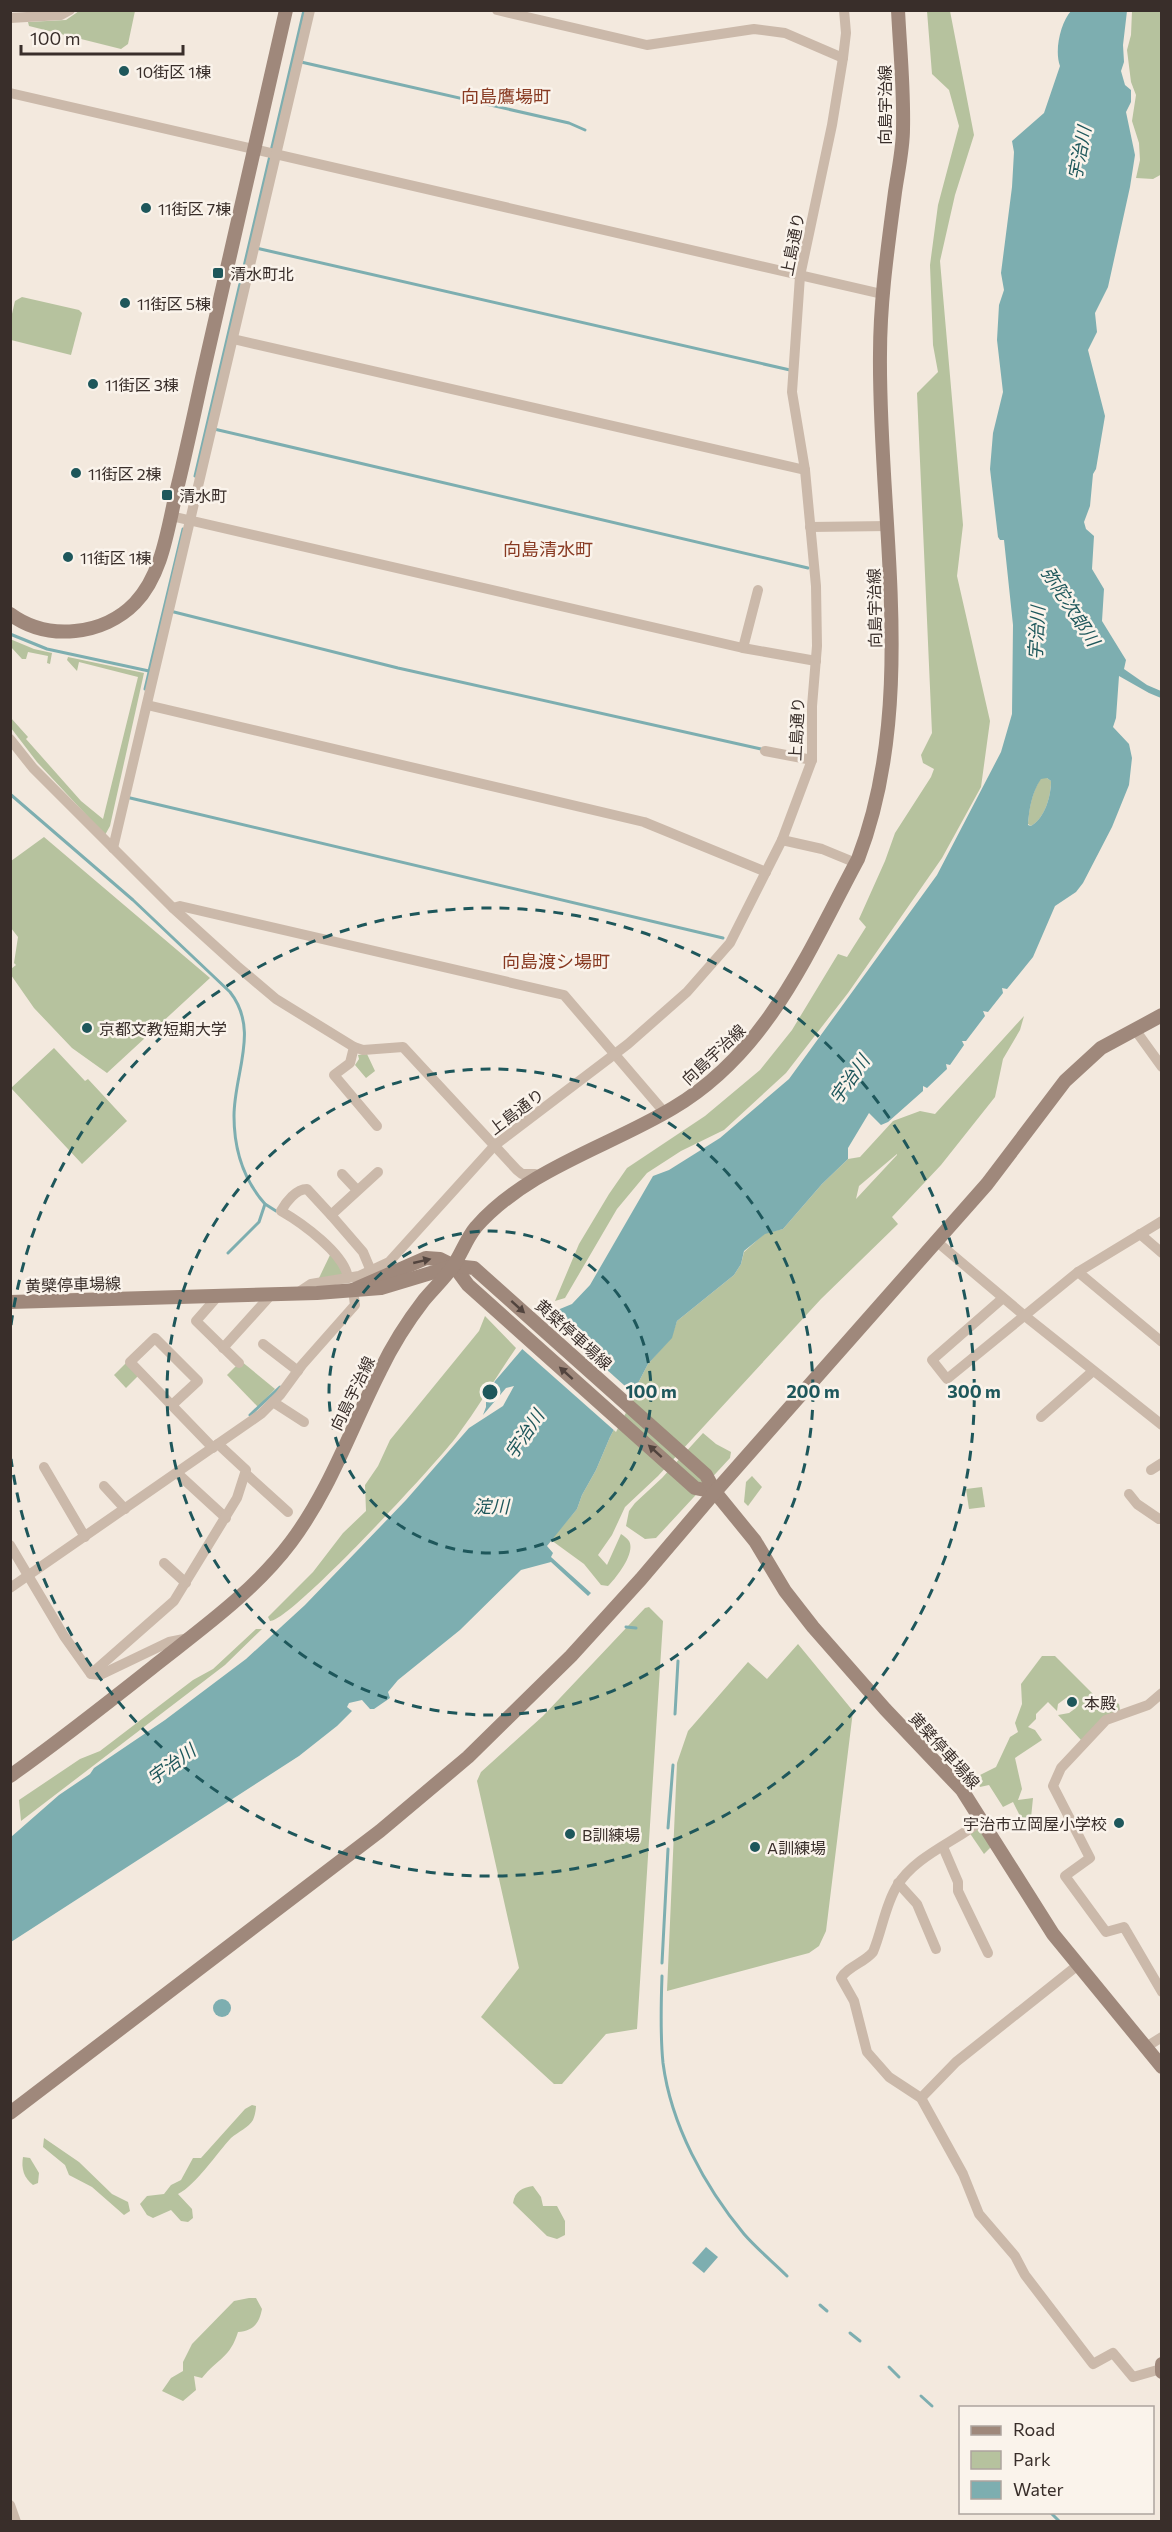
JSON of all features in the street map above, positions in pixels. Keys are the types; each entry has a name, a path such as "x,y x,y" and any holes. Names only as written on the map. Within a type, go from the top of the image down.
{"main road":[{"path":"10,614 33,626 54,631 74,632 94,628 114,619 135,603 147,587 183,518 267,154 286,10"},
{"name":"向島宇治線","path":"10,1776 246,1593 291,1542 328,1480 380,1370 412,1316 454,1266 475,1229 512,1194 584,1153 665,1113 714,1079 761,1031 795,976 856,863 866,839 878,790 888,719 891,632 889,526 880,357 882,294 903,130 898,10"},
{"path":"10,2113 380,1832 468,1757 571,1656 641,1579 715,1491 987,1184 1065,1081 1101,1048 1136,1031 1161,1015"},
{"name":"黄檗停車場線","path":"10,1302 296,1294 351,1284 426,1258 440,1259 454,1266 474,1268 715,1491 755,1541 786,1591 813,1627 885,1709 957,1785 982,1820 1046,1924 1161,2067"},
{"name":"黄檗停車場線","path":"351,1284 381,1288 454,1266"},
{"name":"黄檗停車場線","path":"454,1266 463,1280 695,1488 704,1483"},
{"path":"411,1278 420,1285 426,1298"}],"street":[{"path":"10,18 61,15 70,10"},
{"path":"113,848 170,611 183,518 212,429 254,248 267,154 298,61 310,10"},
{"path":"497,10 646,45 754,29 785,33 843,58"},
{"name":"上島通り","path":"351,1284 389,1262 495,1144 614,1055 687,992 730,943 782,840 812,760 812,706 816,661 816,586 805,470 792,392 800,276 832,125 846,33 844,10"},
{"path":"10,93 882,294"},
{"path":"233,339 805,470"},
{"path":"183,518 743,648 816,661"},
{"path":"810,527 889,526"},
{"path":"743,648 758,590"},
{"path":"147,705 644,822 766,872"},
{"path":"10,739 33,768 173,908 276,999 354,1047 363,1050 403,1047 495,1144 519,1173 535,1174 538,1179"},
{"path":"765,751 812,760"},
{"path":"782,840 822,849 856,863"},
{"path":"173,908 180,906 564,995 665,1113"},
{"path":"1136,1031 1161,1067"},
{"path":"354,1047 350,1063 334,1075 377,1126"},
{"path":"331,1215 378,1172"},
{"path":"342,1174 357,1190"},
{"path":"10,1588 26,1572 122,1506 177,1473 212,1445 261,1414 273,1402 294,1369 355,1305 348,1272 335,1254 297,1220 281,1211 285,1204 302,1189 307,1189 363,1252 371,1271"},
{"path":"1003,1298 932,1360 947,1379 1078,1272 1161,1221"},
{"path":"1140,1234 1161,1253"},
{"path":"936,1241 1024,1316 1161,1425"},
{"path":"1078,1272 1161,1342"},
{"path":"223,1348 271,1295"},
{"path":"218,1296 195,1321 239,1363"},
{"path":"172,1405 198,1381 155,1338 130,1362 172,1405 212,1445 246,1470 246,1474 288,1512"},
{"path":"263,1344 294,1369"},
{"path":"1041,1417 1093,1371"},
{"path":"273,1402 304,1422"},
{"path":"1151,1470 1161,1463"},
{"path":"44,1467 83,1533"},
{"path":"177,1473 226,1518"},
{"path":"91,1674 174,1601 226,1518 246,1474"},
{"path":"104,1486 122,1506"},
{"path":"1129,1494 1144,1509 1159,1519 1161,1518"},
{"path":"10,1545 64,1636 91,1674 100,1675 168,1642 190,1638"},
{"path":"164,1563 186,1583"},
{"path":"1161,1693 1148,1705 1106,1720 1061,1768 1053,1786 1090,1858 1065,1876 1107,1932 1124,1927 1161,1992"},
{"path":"982,1820 965,1834 923,1859 898,1883 873,1952 844,1972 841,1978 854,2001 867,2052 889,2077 921,2098 963,2174 979,2214 1015,2256 1025,2275 1093,2364 1113,2353 1133,2377 1161,2369"},
{"path":"943,1847 958,1882 958,1891 988,1953"},
{"path":"898,1883 917,1904 936,1949"},
{"path":"921,2098 956,2062 1078,1965"},
{"path":"1146,2047 1161,2037"},
{"path":"10,2505 16,2522"}],"green space":[{"path":"79,11 135,11 128,44 121,49 29,26 28,22 66,20"},
{"path":"927,11 950,11 974,135 955,195 940,261 963,525 957,576 990,721 981,787 942,858 848,993 786,1073 724,1130 681,1151 647,1173 617,1209 565,1298 555,1301 579,1244 627,1168 705,1116 760,1070 792,1030 838,954 847,957 866,927 859,919 895,833 934,769 923,763 921,755 932,733 917,393 938,372 933,345 930,265 938,205 959,126 949,90 932,74"},
{"path":"1132,11 1161,11 1162,174 1153,179 1136,178 1140,160 1139,143 1132,121 1136,95 1131,82 1127,50 1131,35"},
{"path":"22,297 79,310 82,313 71,355 11,340 11,318 15,301"},
{"path":"10,639 34,649 52,653 50,664 47,663 48,656 28,652 26,659 22,659 11,647"},
{"path":"68,657 144,673 110,826 105,835 37,762 11,728 11,718 28,737 26,739 81,801 103,819 138,677 79,662 77,671 67,660"},
{"path":"1041,778 1051,781 1050,793 1040,818 1031,826 1028,824 1030,806"},
{"name":"京都文教短期大学","path":"44,837 210,978 107,1073 72,1048 34,1008 11,975 11,969 16,965 14,963 18,937 11,928 11,861"},
{"path":"1024,1016 1020,1030 1003,1059 995,1097 941,1165 892,1217 898,1224 821,1299 658,1476 625,1507 612,1535 598,1555 607,1565 621,1534 629,1541 630,1552 624,1565 608,1586 601,1585 584,1564 551,1540 577,1509 610,1437 648,1364 671,1338 677,1321 734,1275 741,1264 744,1252 765,1233 783,1229 822,1184 848,1159 860,1157 893,1121 920,1111 935,1114","holes":["897,1155 856,1199 859,1186"]},
{"path":"54,1048 85,1081 88,1079 127,1121 82,1164 11,1088"},
{"path":"367,1054 375,1071 366,1078 355,1065 359,1059 358,1055"},
{"path":"331,1253 345,1276 318,1280"},
{"path":"485,1316 516,1348 465,1425 423,1476 364,1539 305,1596 283,1614 270,1621 268,1617 313,1572 343,1533 366,1511 365,1485 378,1466 390,1440 479,1331"},
{"path":"241,1361 275,1389 258,1407 227,1375"},
{"path":"126,1363 138,1376 126,1388 114,1375"},
{"path":"703,1433 716,1444 731,1452 730,1458 656,1538 645,1539 626,1526 629,1511"},
{"path":"752,1476 762,1487 748,1506 744,1502 746,1482"},
{"path":"982,1487 985,1507 969,1509 966,1489"},
{"name":"B訓練場","path":"649,1607 663,1621 637,2029 606,2034 562,2084 554,2084 481,2017 519,1968 477,1781 481,1772 543,1716 645,1608"},
{"path":"256,1629 262,1629 225,1665 21,1821 19,1800 80,1759 100,1751 193,1680 213,1669"},
{"name":"A訓練場","path":"798,1644 853,1711 826,1931 819,1946 809,1953 667,1991 677,1763 688,1731 748,1662 767,1679"},
{"path":"1042,1656 1055,1656 1103,1704 1112,1700 1119,1704 1120,1710 1081,1740 1058,1715 1069,1713 1076,1708 1066,1698 1058,1704 1057,1711 1048,1702 1036,1714 1036,1719 1028,1727 1035,1730 1042,1740 1015,1758 1022,1789 1018,1800 1033,1798 1031,1818 1025,1819 1020,1816 1013,1802 1003,1807 989,1785 980,1787 976,1777 996,1767 1010,1737 1018,1732 1015,1723 1022,1704 1021,1684"},
{"path":"981,1822 994,1844 984,1854 969,1832"},
{"path":"252,2105 256,2108 251,2123 231,2138 199,2176 178,2194 192,2209 193,2218 188,2222 181,2221 171,2210 153,2218 147,2215 140,2204 147,2196 164,2194 171,2185 181,2180 193,2158 201,2158 245,2109"},
{"path":"44,2138 79,2162 112,2194 128,2202 130,2211 124,2215 92,2187 69,2175 65,2165 43,2147"},
{"path":"23,2157 30,2158 39,2173 38,2183 33,2185 25,2176 22,2165"},
{"path":"533,2186 541,2197 543,2206 557,2206 565,2221 565,2235 557,2239 547,2236 513,2203 520,2191"},
{"path":"256,2298 262,2309 257,2323 248,2330 238,2332 227,2353 202,2378 194,2376 196,2390 183,2401 162,2391 171,2378 183,2371 183,2362 192,2344 234,2301"}],"water":[{"name":"淀川","path":"1071,11 1127,11 1123,45 1124,62 1121,71 1125,85 1131,90 1131,102 1126,112 1135,155 1108,287 1095,313 1097,332 1088,350 1105,416 1096,469 1093,474 1090,506 1084,522 1086,529 1094,536 1092,569 1104,589 1102,621 1126,660 1124,669 1147,685 1161,691 1161,698 1119,676 1116,718 1113,727 1129,744 1132,758 1129,785 1112,827 1083,883 1076,892 1055,906 1033,957 1007,989 1002,988 1003,993 988,1012 983,1011 985,1016 966,1041 962,1041 964,1045 950,1065 946,1064 947,1069 927,1088 923,1086 923,1091 888,1122 881,1125 869,1113 848,1148 848,1159 822,1184 783,1229 765,1234 744,1251 741,1264 734,1275 677,1321 672,1338 648,1364 610,1437 577,1509 547,1546 553,1553 551,1557 591,1593 588,1596 551,1562 521,1570 460,1630 398,1680 388,1692 390,1698 374,1709 370,1709 362,1700 349,1703 347,1707 352,1711 299,1756 11,1942 11,1837 59,1795 90,1774 94,1768 165,1720 246,1659 305,1605 406,1500 469,1428 503,1406 514,1386 506,1388 483,1415 486,1395 495,1381 555,1311 572,1304 590,1285 653,1176 669,1170 720,1138 789,1079 937,875 1001,752 1012,714 1013,625 1004,540 998,537 990,469 993,433 1003,392 997,340 999,305 1004,290 1001,273 1012,187 1014,152 1012,141 1044,113 1060,66 1058,44 1067,16","holes":["1047,778 1051,781 1048,800 1040,818 1031,826 1028,825 1035,789 1041,779"]},
{"path":"218,1999 226,1999 231,2004 229,2015 218,2017 213,2012 213,2004"},
{"path":"706,2247 718,2257 704,2273 692,2263"}],"pier":[{"path":"547,1316 635,1395 616,1432 520,1347"}],"waterway":[{"path":"195,476 304,10"},
{"path":"301,62 569,123 585,130"},
{"path":"256,248 790,370"},
{"path":"214,429 808,568"},
{"path":"10,634 47,649 149,671 183,529"},
{"path":"170,611 398,668 761,749"},
{"path":"145,689 149,672"},
{"path":"10,794 133,900 230,992 239,1006 244,1037 235,1100 234,1129 241,1163 251,1184 265,1204 259,1222 228,1253"},
{"path":"126,797 723,938"},
{"path":"265,1204 276,1211"},
{"path":"250,1415 280,1387"},
{"path":"626,1627 636,1628"},
{"path":"675,1714 678,1661"},
{"path":"668,1828 673,1765"},
{"path":"662,1963 668,1849"},
{"path":"662,1976 663,2063 667,2086 682,2132 703,2176 730,2216 749,2240 787,2276"},
{"path":"820,2305 827,2311"},
{"path":"850,2333 860,2341"},
{"path":"889,2367 899,2377"},
{"path":"921,2396 932,2406"},
{"path":"1052,2514 1060,2522"}],"place":[{"name":"10街区 1棟","path":"124,71"},
{"name":"11街区 7棟","path":"146,208"},
{"name":"清水町北","path":"218,273"},
{"name":"11街区 5棟","path":"125,303"},
{"name":"11街区 3棟","path":"93,384"},
{"name":"11街区 2棟","path":"76,473"},
{"name":"清水町","path":"167,495"},
{"name":"11街区 1棟","path":"68,557"},
{"name":"京都文教短期大学","path":"87,1028"},
{"name":"本殿","path":"1072,1702"},
{"name":"宇治市立岡屋小学校","path":"1119,1823"},
{"name":"B訓練場","path":"570,1834"},
{"name":"A訓練場","path":"755,1847"}],"district":[{"name":"向島鷹場町","path":"506,96"},
{"name":"向島清水町","path":"548,549"},
{"name":"向島渡シ場町","path":"556,961"}],"water label":[{"name":"宇治川","path":"1079,153"},
{"name":"弥陀次郎川","path":"1071,606"},
{"name":"宇治川","path":"1036,633"},
{"name":"宇治川","path":"849,1079"},
{"name":"宇治川","path":"524,1434"},
{"name":"宇治川","path":"171,1764"}]}
